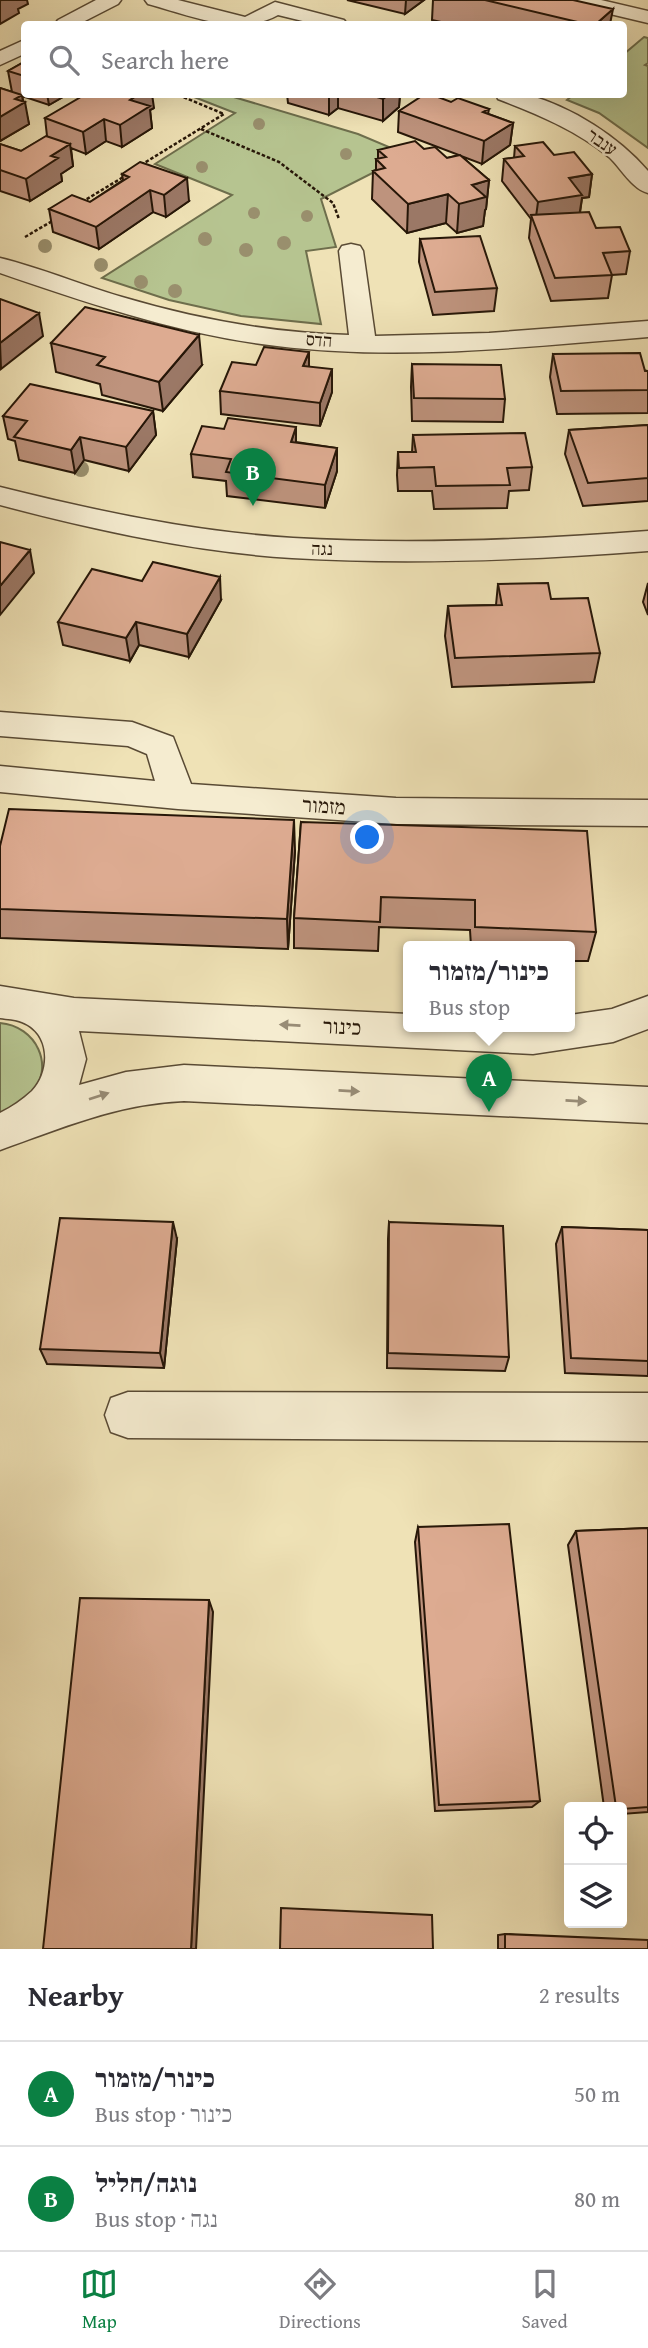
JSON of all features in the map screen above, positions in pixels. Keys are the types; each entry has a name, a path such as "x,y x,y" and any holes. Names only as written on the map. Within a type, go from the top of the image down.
{"street":[{"path":"71,21 111,0"},
{"path":"155,0 236,21"},
{"path":"575,0 648,17"},
{"path":"253,21 275,8 325,21"},
{"path":"0,59 21,48"},
{"name":"ענבר","path":"522,98 606,141 633,166 648,186"},
{"path":"351,251 362,343"},
{"name":"הדס","path":"0,265 144,312 225,331 306,340 362,343 498,341 648,329"},
{"name":"נגה","path":"0,496 75,515 176,534 292,548 513,551 648,541"},
{"path":"0,724 132,734 161,746 178,796"},
{"name":"מזמור","path":"0,779 178,796 396,811 648,813"},
{"path":"16,1005 51,1020 62,1038 67,1058 64,1079 52,1100 17,1125"},
{"name":"כינור","path":"16,1005 74,1014 403,1030"},
{"name":"כינור","path":"575,1031 613,1025 648,1012"},
{"name":"כינור","path":"433,1032 533,1037 566,1032"},
{"path":"17,1125 111,1092 152,1084 184,1083 648,1105"},
{"path":"128,1415 648,1417"}],"path":[{"path":"141,166 224,114 186,98"},
{"path":"200,129 279,162 333,204 351,251"},
{"path":"82,202 129,173"},
{"path":"23,239 59,217"}],"green space":[{"path":"644,37 648,38 648,63 645,65 648,66 648,148 599,113 567,100 627,98 627,51"},
{"path":"197,98 237,98 358,134 408,155 321,199 336,247 306,251 321,324 241,316 169,300 102,278 232,195 155,164 235,113"},
{"path":"0,1023 24,1031 32,1039 42,1060 42,1072 31,1095 0,1117"}],"building":[{"path":"485,0 573,0 613,9 599,21 573,21"},
{"path":"21,64 21,75 8,71"},
{"path":"0,88 21,95 15,99 25,102 0,117"},
{"path":"79,98 133,98 130,100 150,106 120,125 104,119 83,132 45,118"},
{"path":"419,98 440,98 451,102 458,98 489,109 483,112 513,123 484,141 399,111"},
{"path":"46,136 70,144 51,156 58,158 26,179 0,170 0,144 21,151"},
{"path":"415,141 424,149 435,147 447,158 460,155 489,180 472,185 486,197 459,204 448,194 408,204 373,171 385,168 376,159 386,157 378,150"},
{"path":"543,142 554,155 574,152 592,174 569,178 582,195 538,202 504,159 524,156 515,146"},
{"path":"140,162 187,178 164,195 150,190 96,227 49,209 72,195 90,202 129,177 122,174"},
{"path":"589,212 596,228 620,227 630,251 603,253 612,275 555,278 531,215"},
{"path":"480,236 497,288 435,292 420,239"},
{"path":"0,299 39,313 0,343"},
{"path":"85,307 199,335 159,382 97,365 105,357 51,343"},
{"path":"264,347 309,352 303,366 332,369 320,403 220,391 232,362 256,365"},
{"path":"640,353 645,371 648,371 648,390 561,391 553,354"},
{"path":"412,364 501,365 505,399 414,398"},
{"path":"30,384 153,411 126,447 80,437 71,450 14,437 27,421 3,416"},
{"path":"228,418 296,427 291,442 337,448 325,485 226,472 231,459 191,454 202,426 224,429"},
{"path":"648,425 648,478 588,483 569,430"},
{"path":"525,433 532,467 507,468 510,485 436,486 434,467 399,468 398,452 416,452 413,435"},
{"path":"0,542 30,550 0,586"},
{"path":"153,562 220,577 187,634 136,622 126,638 58,622 92,569 142,581"},
{"path":"548,583 551,599 588,598 600,653 455,658 448,606 502,605 498,584"},
{"path":"9,809 294,820 287,919 0,909 0,846"},
{"path":"301,822 587,831 596,932 475,927 475,900 381,897 380,922 294,918"},
{"path":"60,1218 173,1222 160,1353 40,1349"},
{"path":"389,1222 503,1226 509,1357 388,1353"},
{"path":"562,1227 648,1230 648,1361 571,1358"},
{"path":"509,1524 540,1801 439,1805 418,1527"},
{"path":"648,1528 648,1807 627,1809 627,1802 615,1802 576,1531"},
{"path":"80,1598 209,1600 191,1949 43,1949"},
{"path":"281,1908 432,1915 433,1949 280,1949"},
{"path":"505,1934 648,1940 648,1949 505,1949"}],"place":[{"name":"נוגה/חליל","path":"253,506"},
{"name":"כינור/מזמור","path":"489,1112"}]}
